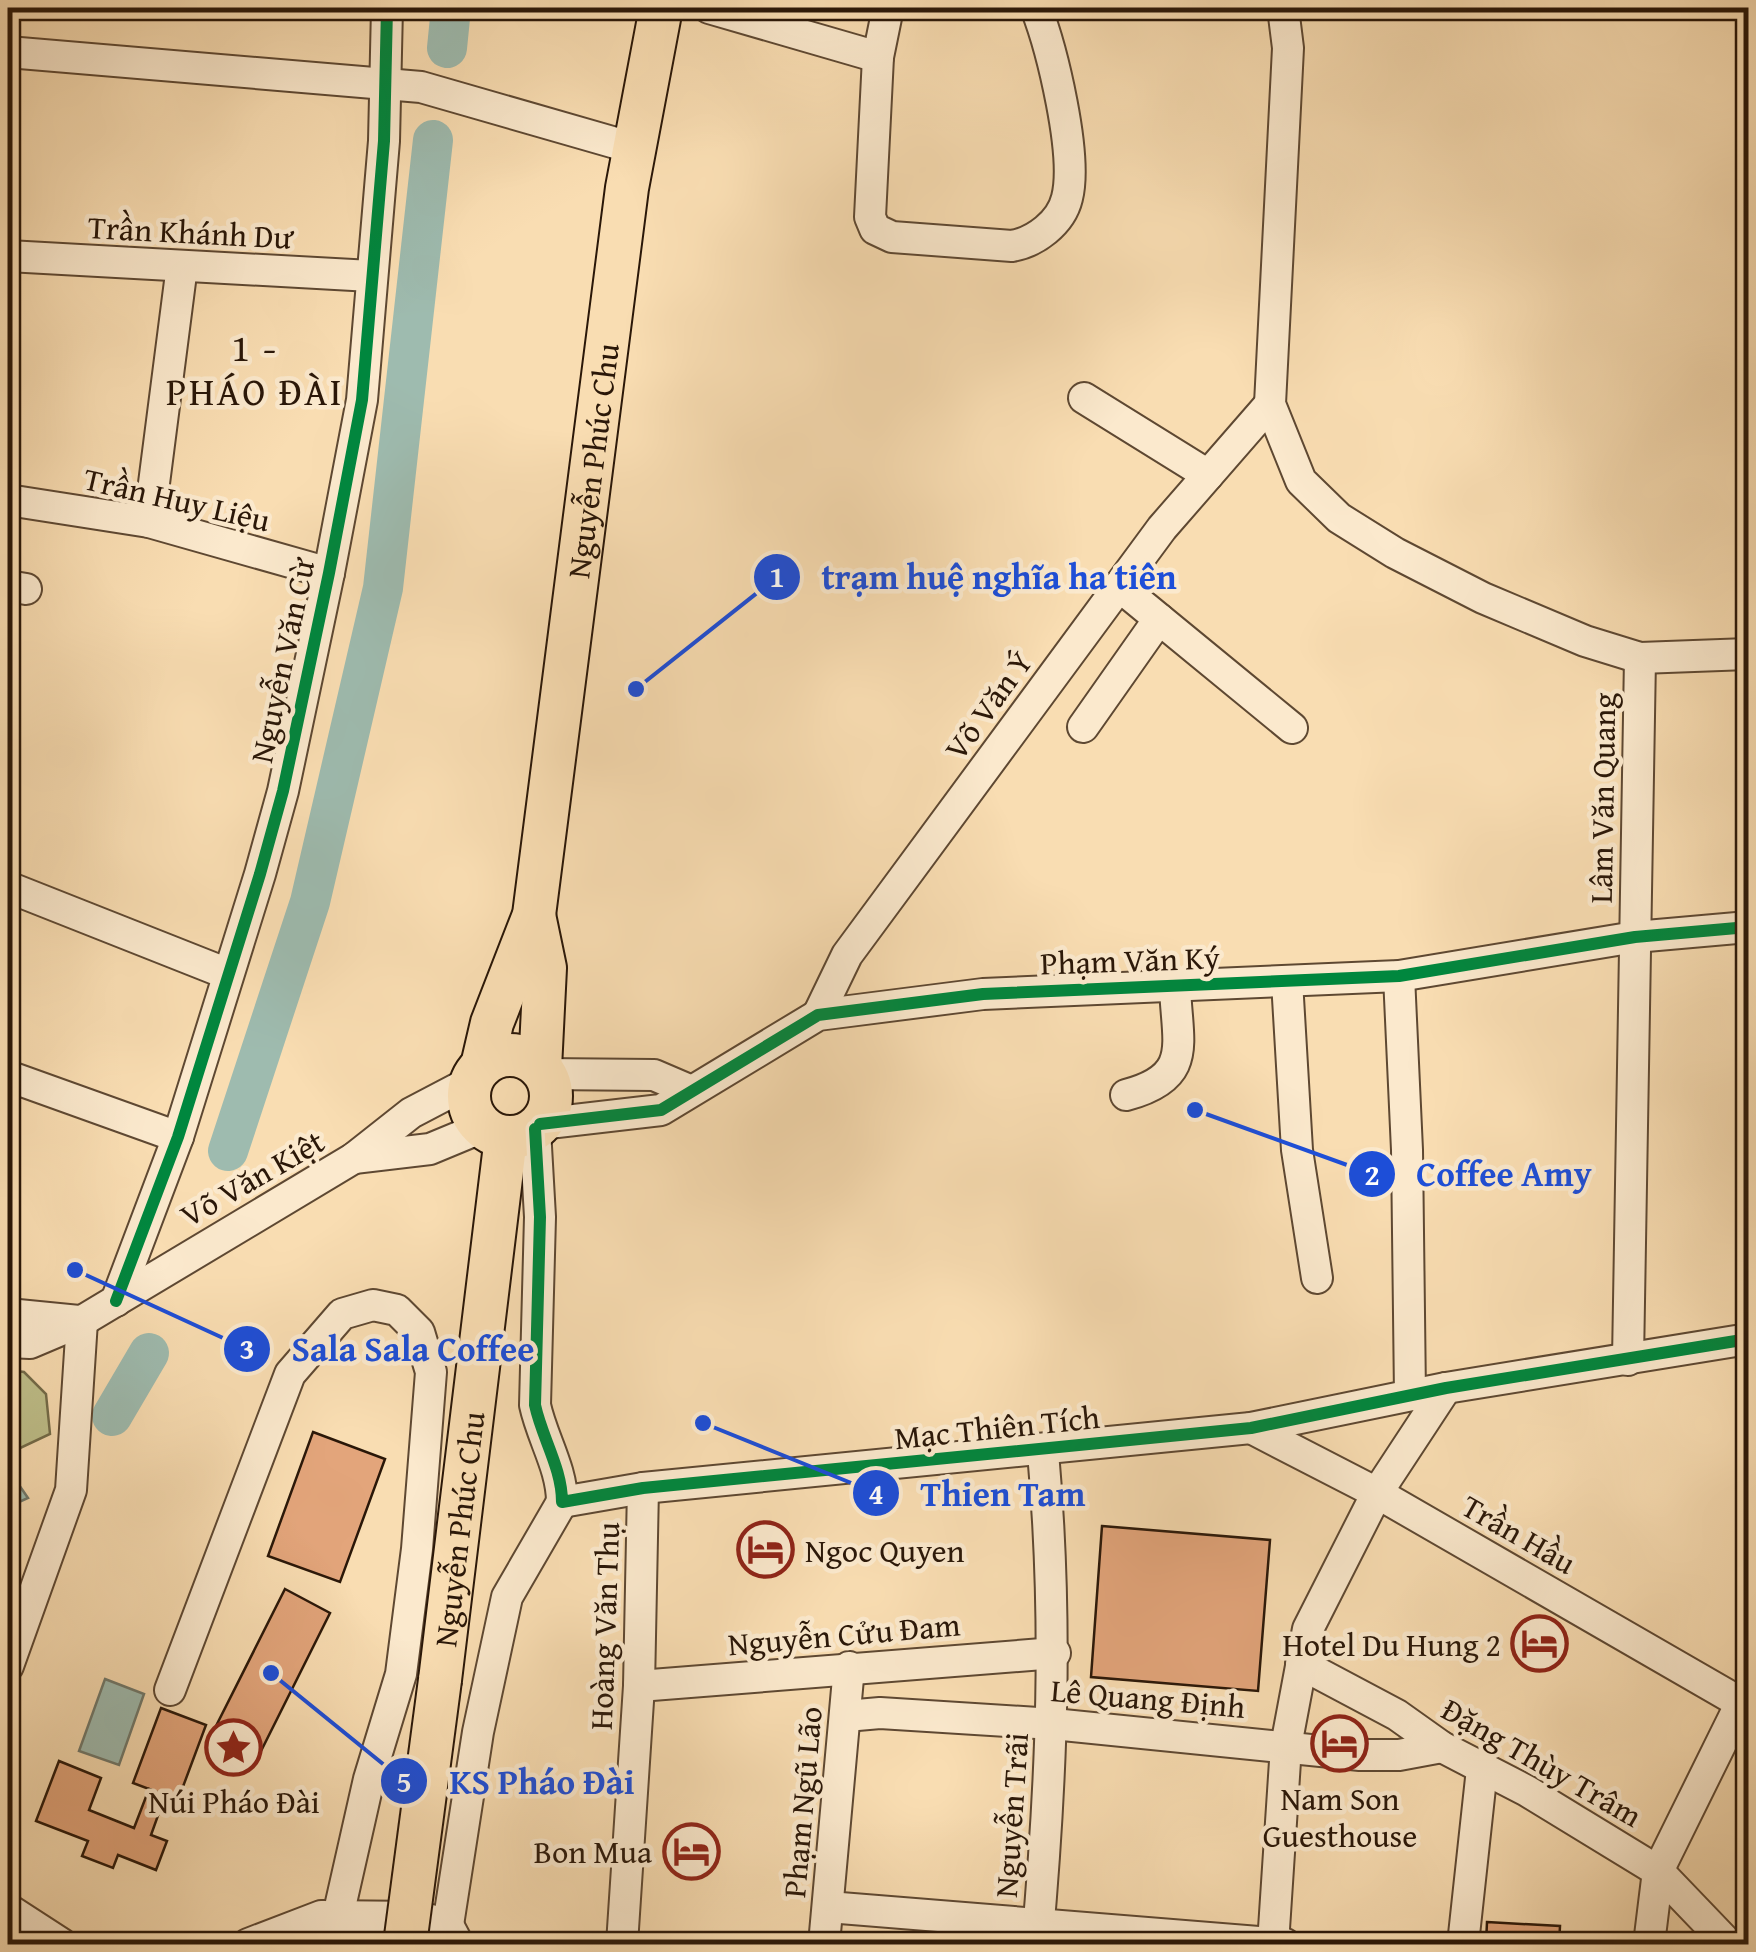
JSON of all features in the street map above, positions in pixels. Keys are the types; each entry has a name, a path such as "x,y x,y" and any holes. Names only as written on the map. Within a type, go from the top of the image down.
{"highway":[{"name":"Nguyễn Phúc Chu","path":"477,1074 501,998 534,916 633,148 661,8"},
{"name":"Nguyễn Phúc Chu","path":"534,916 545,968 542,1071"},
{"path":"505,1056 518,1056 542,1071 551,1100 516,1129 471,1108 477,1074 505,1056"},
{"name":"Nguyễn Phúc Chu","path":"405,1944 440,1680 428,1617 516,1129"}],"street":[{"name":"Nguyễn Văn Cừ","path":"116,1301 178,1137 283,791 329,573 362,400 384,141 387,8"},
{"path":"709,8 878,57"},
{"path":"888,8 878,57 870,217 876,229 892,237 1012,246 1031,242 1055,220 1067,199 1068,154 1055,78 1036,8"},
{"path":"1283,8 1288,48 1270,404 1301,481 1339,518 1395,554 1483,598 1585,641 1640,658 1748,654"},
{"path":"8,52 421,86 633,148"},
{"name":"Trần Khánh Dư","path":"8,256 372,276"},
{"path":"149,522 182,266"},
{"path":"1084,398 1208,476"},
{"name":"Võ Văn Ý","path":"818,1015 847,955 1119,586 1270,404"},
{"name":"Trần Huy Liệu","path":"8,500 149,522 329,573"},
{"path":"1119,586 1292,728"},
{"path":"1082,727 1159,619"},
{"name":"Lâm Văn Quang","path":"1628,1360 1640,658"},
{"path":"8,887 228,974"},
{"name":"Phạm Văn Ký","path":"516,1129 661,1110 818,1015 983,994 1399,976 1635,937 1748,927"},
{"path":"1399,976 1408,1150 1410,1395"},
{"path":"1287,981 1296,1150 1316,1278"},
{"path":"1126,1095 1152,1088 1170,1076 1178,1062 1175,986"},
{"path":"542,1071 654,1075 689,1090"},
{"name":"Võ Văn Kiệt","path":"8,1342 30,1343 82,1321 354,1158 400,1121 477,1074"},
{"path":"8,1076 178,1137"},
{"path":"248,1944 322,1916 420,1918 453,1935 478,1732 508,1597 562,1502 562,1481 540,1433 534,1405 540,1232 516,1129"},
{"name":"Võ Văn Kiệt","path":"354,1158 430,1149 516,1129"},
{"path":"170,1690 290,1374 342,1314 373,1305 398,1310 419,1332 432,1372 428,1617 401,1674 369,1778 338,1916"},
{"path":"8,1314 82,1321 71,1490 8,1666"},
{"name":"Mạc Thiên Tích","path":"562,1502 643,1488 1043,1452 1251,1428 1446,1388 1748,1339"},
{"path":"1273,1944 1286,1746 1308,1629 1377,1493 1446,1388"},
{"name":"Trần Hầu","path":"1251,1428 1377,1493 1745,1705"},
{"name":"Nguyễn Trãi","path":"1038,1934 1053,1724 1054,1653 1054,1577 1043,1452"},
{"name":"Hoàng Văn Thụ","path":"622,1944 639,1686 643,1488"},
{"name":"Nguyễn Cửu Đam","path":"639,1686 1054,1653"},
{"name":"Đặng Thùy Trâm","path":"1301,1664 1396,1714 1442,1747 1658,1871 1728,1944"},
{"name":"Phạm Ngũ Lão","path":"824,1944 849,1667"},
{"path":"1649,1944 1658,1871 1745,1705"},
{"name":"Lê Quang Định","path":"846,1716 880,1714 1053,1724 1360,1755 1400,1755 1442,1747"},
{"path":"1462,1944 1482,1768"},
{"path":"828,1907 1038,1934 1284,1944"},
{"path":"8,1908 62,1944"}],"green space":[{"path":"8,1370 24,1372 46,1394 50,1434 16,1450 8,1443"}],"shaded area":[{"path":"8,1469 28,1498 8,1507"},
{"path":"105,1679 144,1694 119,1765 79,1751"}],"building":[{"path":"313,1432 385,1459 340,1582 268,1556"},
{"path":"1102,1526 1270,1540 1258,1691 1091,1677"},
{"path":"285,1589 330,1613 258,1757 212,1734"},
{"path":"161,1708 206,1725 178,1800 133,1783"},
{"path":"59,1761 101,1778 89,1810 134,1828 149,1789 165,1796 151,1835 167,1841 156,1870 118,1855 113,1868 82,1856 88,1841 36,1821"},
{"path":"1487,1922 1560,1926 1559,1944 1486,1944"}],"waterway":[{"path":"447,48 451,8"},
{"path":"228,1151 310,902 383,588 433,140"},
{"path":"112,1416 149,1353"}],"cycle path":[{"path":"116,1301 178,1137 260,874 283,791 329,573 362,400 384,141 387,8"},
{"path":"540,1124 661,1110 818,1015 983,994 1399,976 1635,937 1748,927"},
{"path":"535,1129 540,1217 535,1405 559,1477 562,1502 643,1488 1251,1428 1446,1388 1748,1339"}],"place":[{"name":"trạm huệ nghĩa ha tiên","path":"636,689"},
{"name":"Coffee Amy","path":"1195,1110"},
{"name":"Sala Sala Coffee","path":"75,1270"},
{"name":"Thien Tam","path":"703,1423"},
{"name":"Ngoc Quyen","path":"766,1550"},
{"name":"Hotel Du Hung 2","path":"1540,1644"},
{"name":"KS Pháo Đài","path":"271,1673"},
{"name":"Nam Son Guesthouse","path":"1340,1744"},
{"name":"Núi Pháo Đài","path":"234,1747"},
{"name":"Bon Mua","path":"691,1851"}],"district":[{"name":"1 - PHÁO ĐÀI","path":"255,369"}]}
